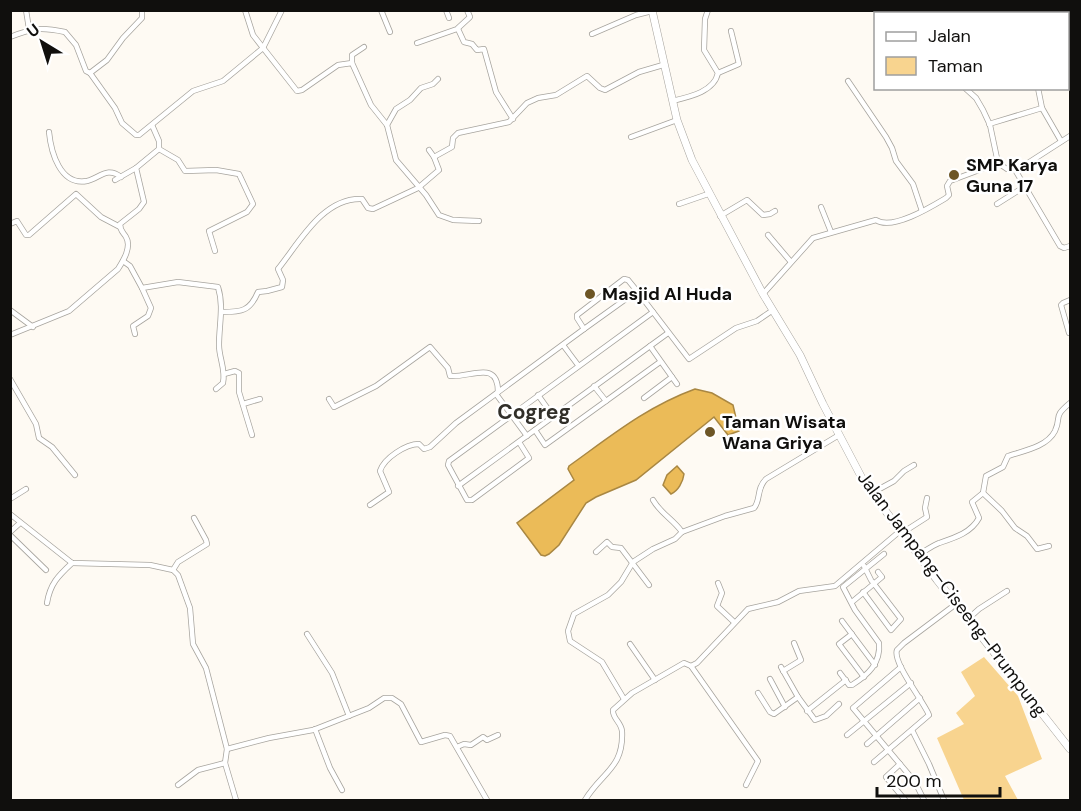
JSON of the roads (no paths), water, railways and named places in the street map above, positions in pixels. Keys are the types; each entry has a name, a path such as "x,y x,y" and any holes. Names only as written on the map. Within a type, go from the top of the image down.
{"main road":[{"name":"Jalan Jampang–Ciseeng–Prumpung","path":"652,11 677,120 692,160 720,216 800,355 839,435 872,493 956,604 1071,749"}],"street":[{"path":"26,10 29,29"},
{"path":"90,73 111,57 123,38 142,18 142,10"},
{"path":"245,10 250,30 297,90 302,90 338,65 352,63"},
{"path":"10,37 29,29 44,28 67,33 76,45 85,69 90,73 124,125 138,135 192,91 223,81 263,48 282,10"},
{"path":"381,10 390,32"},
{"path":"446,10 448,18"},
{"path":"417,43 458,29 470,17 467,10"},
{"path":"708,10 705,19 704,50 718,73"},
{"path":"592,34 636,15 652,11"},
{"path":"458,29 464,42 472,44 477,50 484,49 496,92 513,119"},
{"path":"672,101 708,88 714,83 718,73 739,64 731,30"},
{"path":"363,47 352,54 352,63 371,105 387,125 396,160 426,195 439,215 453,220 478,220"},
{"path":"434,157 452,147 453,138 458,133 505,123 513,119 527,103 538,98 556,95 587,76 600,88 608,89 639,72 663,65"},
{"path":"387,125 396,109 410,100 421,88 433,84 438,79"},
{"path":"848,81 886,137 896,161 913,184 922,211"},
{"path":"967,90 976,98 989,124 998,163 1007,170 1035,159 1071,136"},
{"path":"1038,90 1042,108 1061,141"},
{"path":"989,124 1042,108"},
{"path":"631,137 677,120"},
{"path":"152,125 159,141 159,149"},
{"path":"48,132 55,157 61,170 69,179 85,181 107,172 117,173 121,177"},
{"path":"115,180 136,168 159,149"},
{"path":"159,149 178,160 185,171 216,170 239,174 253,204 247,212 209,231 215,251"},
{"path":"222,312 240,312 254,302 258,292 282,286 283,280 278,269 315,222 334,206 349,200 362,199 368,208 373,209 398,195 418,188 439,170 429,150"},
{"path":"764,294 810,240 876,220 881,224 892,223 922,211 948,196 950,193 947,186 950,181 998,163"},
{"path":"120,227 122,222 139,209 144,202 136,168"},
{"path":"1014,168 1060,246 1064,248 1071,246"},
{"path":"997,204 1024,187"},
{"path":"10,224 17,221 26,235 29,235 76,194 101,217 120,227 128,241 123,261 105,282 78,305 60,316 10,335"},
{"path":"679,204 708,194"},
{"path":"720,216 747,200 763,214 775,211"},
{"path":"821,207 831,232"},
{"path":"768,235 791,262"},
{"path":"123,261 129,266 151,308 146,318 133,326 135,334"},
{"path":"584,329 577,315 621,281 628,280 691,359 736,328 757,321 773,310"},
{"path":"142,288 178,282 216,286 219,289 222,312 219,347 224,374 223,383 216,389"},
{"path":"370,505 389,492 389,487 380,471 385,462 412,445 419,444 425,449 430,447 456,423 637,291"},
{"path":"1069,333 1061,305 1071,300"},
{"path":"10,310 33,327"},
{"path":"519,442 529,458 472,500 467,500 448,465 449,461 653,312"},
{"path":"458,486 668,333"},
{"path":"563,345 578,365"},
{"path":"329,399 334,407 364,393 430,346 452,376 486,372 496,376 497,393 527,436"},
{"path":"650,346 677,384"},
{"path":"535,430 545,445 660,362"},
{"path":"224,374 238,372 239,388 252,435"},
{"path":"644,398 672,377"},
{"path":"10,379 36,424 39,438 52,447 75,476"},
{"path":"594,386 606,401"},
{"path":"538,395 553,416"},
{"path":"243,404 260,399"},
{"path":"918,555 938,544 959,537 976,523 979,518 972,502 983,493 987,475 1003,467 1008,456 1031,449 1050,437 1056,429 1059,413 1071,403"},
{"path":"624,699 602,662 573,644 569,638 568,631 574,614 592,602 608,596 621,582 633,562 675,539 682,532 724,516 754,508 758,504 761,484 766,479 839,435"},
{"path":"872,493 894,481 914,465"},
{"path":"10,499 26,489"},
{"path":"983,493 1002,511 1015,528 1027,536 1037,549 1049,546"},
{"path":"691,666 697,663 734,622 751,608 778,602 799,591 835,586 901,532 927,517 927,498"},
{"path":"653,500 662,514 675,522 682,532"},
{"path":"10,514 72,563 150,565 173,570 180,579 189,601 193,644 207,668 227,748 225,763 236,801"},
{"path":"173,570 178,562 207,544 194,518"},
{"path":"21,523 10,534 46,570"},
{"path":"596,552 607,542 612,547 621,548 649,585"},
{"path":"840,673 852,685 864,677 875,665 879,643 855,610 843,587 884,554"},
{"path":"47,603 54,581 72,563"},
{"path":"863,563 874,584 901,619 891,630 863,592"},
{"path":"852,602 882,577 878,572"},
{"path":"718,583 723,593 717,606 734,622"},
{"path":"968,619 1007,591"},
{"path":"874,762 929,715 901,667 896,654 899,648 956,604"},
{"path":"842,621 875,665"},
{"path":"307,634 332,673 349,716"},
{"path":"852,634 839,644 864,677"},
{"path":"794,643 801,660 799,663 782,669 812,718 818,720 839,704"},
{"path":"630,644 655,680"},
{"path":"585,801 600,779 613,768 620,753 621,726 612,713 624,699 681,663 691,666 758,761 746,785"},
{"path":"901,667 854,705 853,709 918,785 924,801"},
{"path":"770,680 785,707"},
{"path":"807,711 846,680"},
{"path":"847,735 911,683"},
{"path":"758,693 772,713 777,713 798,698"},
{"path":"227,748 315,729 369,708 381,699 392,698 401,704 421,742 447,735 457,747 487,801"},
{"path":"867,744 920,698"},
{"path":"315,729 330,768 342,790"},
{"path":"912,730 944,801"},
{"path":"457,747 464,744 471,745 483,737 487,740 498,735"},
{"path":"178,785 198,770 225,763"},
{"path":"900,764 886,777 905,801"}],"place":[{"name":"SMP Karya Guna 17","path":"954,175"},
{"name":"Masjid Al Huda","path":"590,294"},
{"name":"Taman Wisata Wana Griya","path":"710,432"}],"district":[{"name":"Cogreg","path":"534,412"}]}
